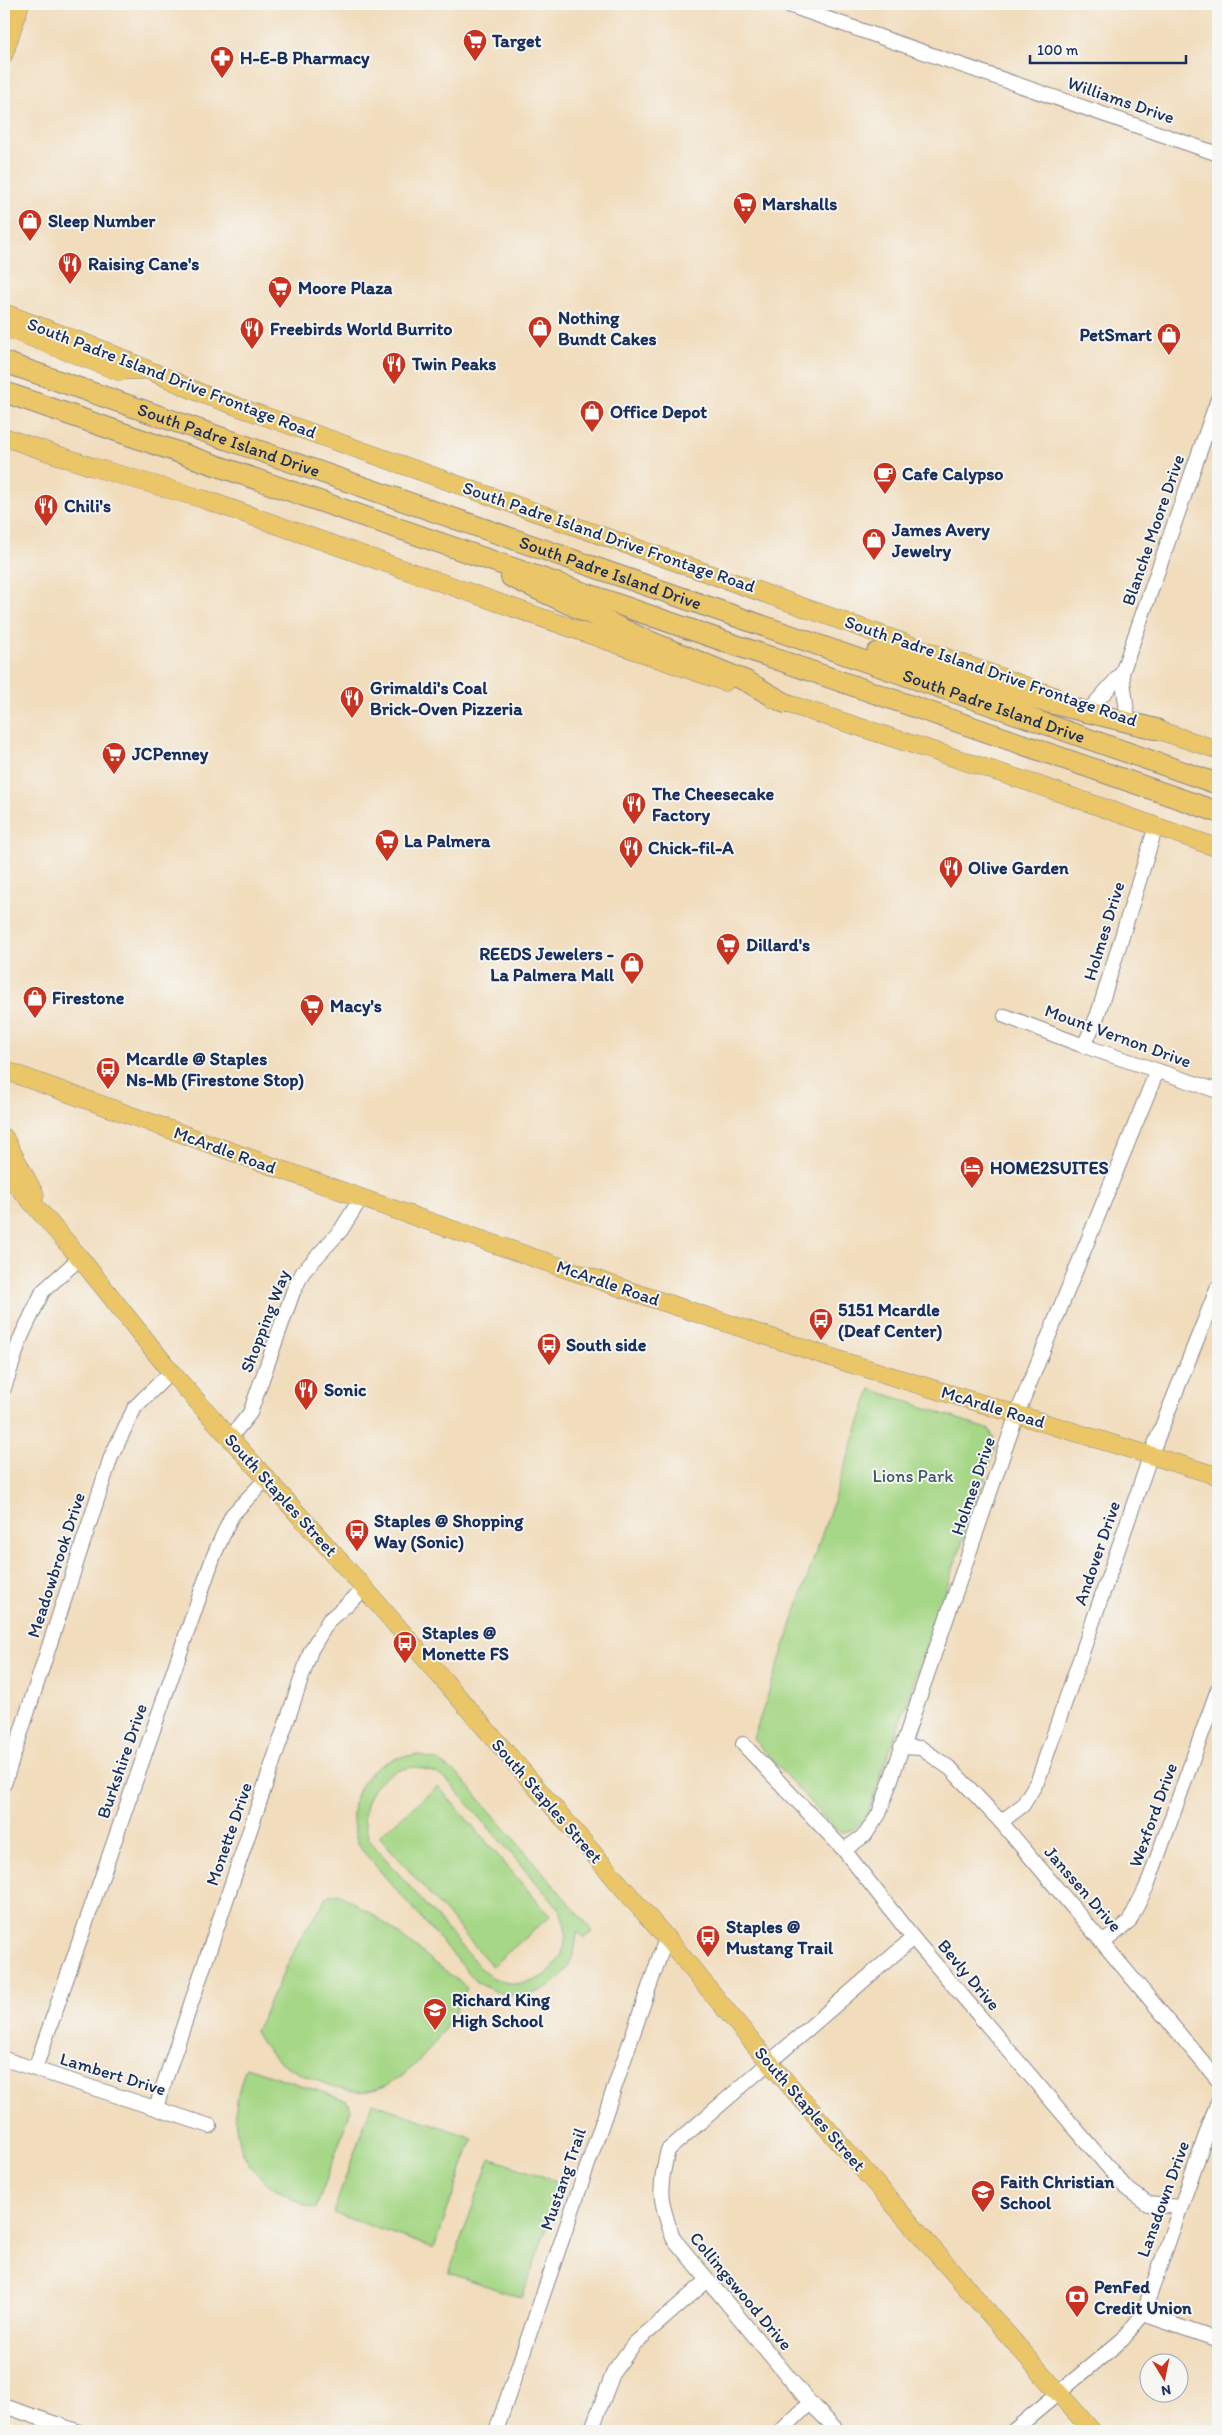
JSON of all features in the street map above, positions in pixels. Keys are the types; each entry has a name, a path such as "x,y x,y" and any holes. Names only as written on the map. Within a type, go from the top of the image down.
{"highway":[{"name":"South Padre Island Drive","path":"4,362 1218,784"},
{"name":"South Padre Island Drive","path":"4,392 1218,812"},
{"path":"485,558 515,581 644,639 746,681 785,703"},
{"path":"763,627 824,637 1022,696 1156,729"}],"main road":[{"path":"4,54 20,4"},
{"name":"South Padre Island Drive Frontage Road","path":"4,314 102,350 205,395 828,614 1090,709 1218,750"},
{"path":"4,327 118,371 146,369"},
{"path":"7,437 202,498 785,703 1218,848"},
{"name":"McArdle Road","path":"4,1070 361,1198 674,1306 1218,1476"},
{"path":"4,1081 21,1075"},
{"path":"4,1137 48,1220"},
{"name":"South Staples Street","path":"4,1170 80,1258 171,1372 365,1589 666,1938 769,2062 1092,2431"}],"street":[{"name":"Williams Drive","path":"785,4 1218,154"},
{"name":"Blanche Moore Drive","path":"1090,709 1122,674 1218,399"},
{"name":"Blanche Moore Drive","path":"1122,674 1128,720"},
{"name":"Holmes Drive","path":"1084,1046 1098,1014 1156,826"},
{"name":"Mount Vernon Drive","path":"1005,1016 1084,1046 1218,1091"},
{"name":"Holmes Drive","path":"844,1850 865,1835 879,1814 1017,1414 1157,1071"},
{"name":"Shopping Way","path":"230,1438 250,1413 293,1292 303,1272 341,1230 361,1198"},
{"path":"4,1388 21,1337 43,1291 80,1258"},
{"name":"Andover Drive","path":"1001,1822 1023,1805 1038,1780 1151,1454 1218,1287"},
{"name":"Meadowbrook Drive","path":"4,1784 111,1457 134,1407 171,1372"},
{"name":"Burkshire Drive","path":"35,2069 214,1555 232,1515 267,1478"},
{"name":"Monette Drive","path":"156,2107 311,1650 329,1620 365,1589"},
{"name":"Wexford Drive","path":"1104,1942 1129,1922 1147,1886 1218,1689"},
{"name":"Bevly Drive","path":"743,1744 844,1850 913,1938 1126,2188 1148,2204 1179,2207"},
{"name":"Janssen Drive","path":"901,1747 921,1748 952,1770 1001,1822 1104,1942 1218,2080"},
{"name":"Mustang Trail","path":"496,2431 666,1938"},
{"name":"Collingswood Drive","path":"838,2431 810,2403 673,2238 663,2210 660,2183 668,2150 913,1938"},
{"name":"Lambert Drive","path":"4,2059 210,2126"},
{"name":"Lansdown Drive","path":"1013,2431 1124,2339 1143,2314 1218,2100"},
{"path":"591,2431 614,2371 634,2344 708,2280"},
{"path":"1143,2314 1218,2340"},
{"path":"780,2431 810,2403"},
{"path":"4,2406 77,2431"}],"green space":[{"name":"Lions Park","path":"871,1389 990,1430 996,1445 868,1814 854,1829 842,1832 833,1827 753,1739"},
{"path":"418,1755 437,1760 460,1776 593,1931 585,1938 577,1931 574,1951 567,1967 557,1980 543,1989 528,1994 511,1995 494,1991 476,1981 361,1849 355,1832 353,1815 355,1799 361,1785 371,1773 384,1764 400,1757","holes":["417,1767 439,1774 451,1784 559,1909 565,1928 565,1945 559,1960 548,1972 534,1980 518,1984 501,1981 484,1972 371,1842 366,1828 365,1815 372,1791 380,1782 390,1774 403,1769"]},
{"path":"438,1786 550,1916 492,1966 379,1836"},
{"path":"339,1893 378,1918 467,1988 441,2034 417,2063 389,2084 373,2090 350,2091 295,2071 272,2055 255,2031 303,1933 329,1895"},
{"path":"246,2067 346,2100 351,2109 316,2209 292,2199 272,2187 256,2172 245,2156 238,2137 236,2116 238,2093"},
{"path":"372,2103 473,2138 434,2248 333,2213"},
{"path":"490,2158 562,2183 522,2298 449,2273"}],"place":[{"name":"Target","path":"475,62"},
{"name":"H-E-B Pharmacy","path":"222,79"},
{"name":"Marshalls","path":"745,225"},
{"name":"Sleep Number","path":"30,242"},
{"name":"Raising Cane's","path":"70,285"},
{"name":"Moore Plaza","path":"280,309"},
{"name":"Nothing Bundt Cakes","path":"540,349"},
{"name":"Freebirds World Burrito","path":"252,350"},
{"name":"PetSmart","path":"1169,356"},
{"name":"Twin Peaks","path":"394,385"},
{"name":"Office Depot","path":"592,433"},
{"name":"Cafe Calypso","path":"885,495"},
{"name":"Chili's","path":"46,527"},
{"name":"James Avery Jewelry","path":"874,561"},
{"name":"Grimaldi's Coal Brick-Oven Pizzeria","path":"352,719"},
{"name":"JCPenney","path":"114,775"},
{"name":"The Cheesecake Factory","path":"634,825"},
{"name":"La Palmera","path":"387,862"},
{"name":"Chick-fil-A","path":"631,869"},
{"name":"Olive Garden","path":"951,889"},
{"name":"Dillard's","path":"728,966"},
{"name":"REEDS Jewelers - La Palmera Mall","path":"632,985"},
{"name":"Firestone","path":"35,1019"},
{"name":"Macy's","path":"312,1027"},
{"name":"Mcardle @ Staples Ns-Mb (Firestone Stop)","path":"108,1090"},
{"name":"HOME2SUITES","path":"972,1189"},
{"name":"5151 Mcardle (Deaf Center)","path":"821,1341"},
{"name":"South side","path":"549,1366"},
{"name":"Sonic","path":"306,1411"},
{"name":"Staples @ Shopping Way (Sonic)","path":"357,1552"},
{"name":"Staples @ Monette FS","path":"405,1664"},
{"name":"Staples @ Mustang Trail","path":"708,1958"},
{"name":"Richard King High School","path":"435,2031"},
{"name":"Faith Christian School","path":"983,2213"},
{"name":"PenFed Credit Union","path":"1077,2318"}]}
